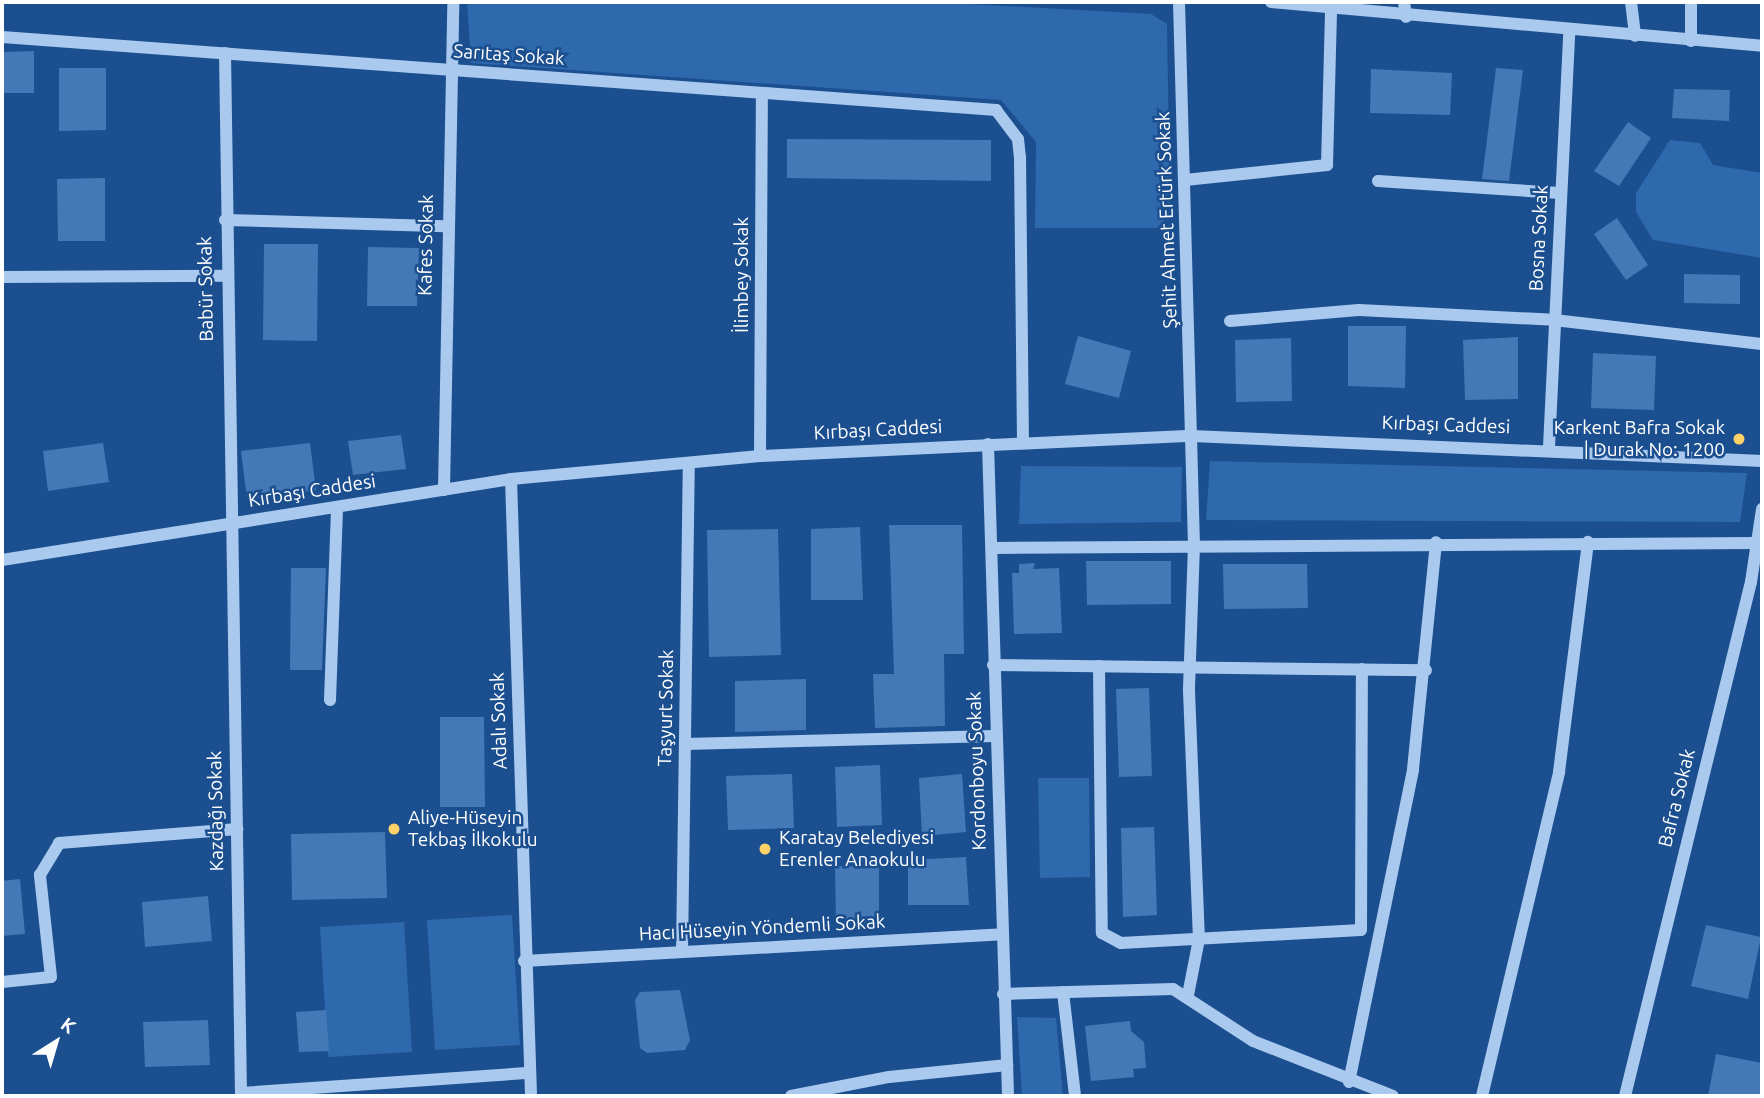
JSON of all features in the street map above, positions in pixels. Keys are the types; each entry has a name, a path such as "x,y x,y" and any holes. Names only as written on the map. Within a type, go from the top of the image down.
{"street":[{"name":"Kafes Sokak","path":"444,490 445,226 453,2"},
{"name":"Şehit Ahmet Ertürk Sokak","path":"1179,2 1192,436 1194,545 1191,668 1199,939 1188,995"},
{"path":"1271,2 1331,11 1762,46"},
{"path":"1404,2 1406,17"},
{"path":"1631,2 1635,36"},
{"path":"1691,2 1691,41"},
{"path":"1185,180 1327,165 1331,11"},
{"name":"Bosna Sokak","path":"1549,447 1569,31"},
{"name":"Sarıtaş Sokak","path":"2,37 762,94 980,107 1009,121 1020,158 1023,442"},
{"name":"Babür Sokak","path":"225,53 227,525"},
{"name":"İlimbey Sokak","path":"760,456 762,94"},
{"path":"1378,181 1560,193"},
{"path":"225,219 445,226"},
{"path":"2,278 226,276"},
{"path":"1230,321 1359,310 1554,320 1762,344"},
{"name":"Kırbaşı Caddesi","path":"2,560 511,479 760,456 1192,436 1549,447 1762,461"},
{"name":"Kordonboyu Sokak","path":"988,444 994,548 994,736 1008,1096"},
{"name":"Taşyurt Sokak","path":"682,952 689,464"},
{"name":"Adalı Sokak","path":"511,479 524,961 531,1096"},
{"path":"330,700 337,507"},
{"name":"Bafra Sokak","path":"1625,1096 1756,583 1757,543 1762,509"},
{"name":"Kazdağı Sokak","path":"227,525 241,1094"},
{"path":"1349,1082 1382,935 1426,670 1436,542"},
{"path":"994,548 1436,542 1757,543"},
{"path":"1482,1096 1559,772 1588,542"},
{"path":"993,665 1426,670"},
{"path":"1099,666 1102,933 1121,943 1361,930 1382,935"},
{"path":"1361,930 1362,669"},
{"path":"685,744 994,736"},
{"path":"2,982 51,977 40,875 59,843 236,829"},
{"name":"Hacı Hüseyin Yöndemli Sokak","path":"524,961 1002,934"},
{"path":"1003,994 1173,989 1188,995 1253,1041 1349,1082 1393,1096"},
{"path":"1063,992 1075,1096"},
{"path":"791,1096 889,1077 1007,1065"},
{"path":"241,1094 529,1073"}],"shaded area":[{"path":"467,2 932,2 1151,14 1167,24 1170,214 1157,228 1035,228 1036,142 1001,100 471,63"},
{"path":"1670,140 1700,143 1713,165 1762,173 1762,258 1653,240 1636,212 1636,193"},
{"path":"1210,461 1747,473 1740,522 1206,520"},
{"path":"1021,466 1182,467 1181,522 1019,524"},
{"path":"1038,778 1089,778 1090,877 1040,878"},
{"path":"512,915 520,1045 435,1050 427,920"},
{"path":"404,922 412,1052 328,1057 320,927"},
{"path":"1017,1017 1056,1018 1063,1096 1022,1096"}],"building":[{"path":"34,51 34,93 2,93 2,52"},
{"path":"59,68 106,68 106,130 59,131"},
{"path":"1496,68 1523,70 1509,181 1482,179"},
{"path":"1371,69 1452,73 1450,115 1370,113"},
{"path":"1674,89 1730,90 1729,121 1672,118"},
{"path":"1628,122 1651,138 1619,186 1594,171"},
{"path":"787,139 991,140 991,181 787,178"},
{"path":"105,178 105,241 58,241 57,179"},
{"path":"1617,218 1648,265 1626,280 1594,234"},
{"path":"264,244 318,244 317,341 263,340"},
{"path":"368,247 419,248 417,306 367,306"},
{"path":"1684,274 1740,275 1740,304 1684,303"},
{"path":"1348,326 1406,326 1405,388 1348,386"},
{"path":"1078,336 1131,351 1119,398 1065,384"},
{"path":"1518,337 1518,399 1465,400 1463,340"},
{"path":"1291,338 1292,401 1236,402 1235,340"},
{"path":"1593,353 1656,356 1654,410 1591,408"},
{"path":"401,435 406,469 353,475 348,441"},
{"path":"103,443 109,482 48,491 43,451"},
{"path":"310,443 316,490 247,499 241,451"},
{"path":"889,525 962,525 964,654 944,654 945,726 875,728 873,674 894,674"},
{"path":"860,527 863,600 811,600 811,529"},
{"path":"778,529 781,655 709,657 707,530"},
{"path":"1086,561 1171,561 1171,604 1087,605"},
{"path":"1035,563 1033,569 1059,568 1062,633 1014,634 1012,573 1019,573 1019,564"},
{"path":"1223,564 1307,564 1308,608 1224,609"},
{"path":"291,568 326,568 322,670 290,670"},
{"path":"806,679 806,730 735,732 735,681"},
{"path":"1149,688 1152,776 1119,777 1116,689"},
{"path":"440,717 484,717 485,807 440,807"},
{"path":"880,765 882,825 837,827 835,767"},
{"path":"792,774 794,828 728,830 726,776"},
{"path":"962,774 966,832 922,836 919,778"},
{"path":"1154,827 1157,915 1123,917 1121,828"},
{"path":"385,832 387,898 292,900 291,834"},
{"path":"966,857 969,905 908,905 908,860"},
{"path":"835,866 879,867 879,924 836,924"},
{"path":"20,879 25,934 2,936 2,881"},
{"path":"208,896 212,941 145,947 142,902"},
{"path":"1706,925 1761,937 1748,999 1691,986"},
{"path":"680,990 690,1040 685,1050 647,1053 640,1048 635,1000 640,992"},
{"path":"326,1010 329,1051 299,1052 296,1012"},
{"path":"208,1020 210,1065 145,1067 143,1022"},
{"path":"1130,1021 1131,1031 1144,1042 1146,1068 1133,1069 1134,1077 1091,1081 1085,1026"},
{"path":"1716,1054 1762,1063 1762,1096 1708,1096"}],"place":[{"name":"Karkent Bafra Sokak | Durak No: 1200","path":"1739,439"},
{"name":"Aliye-Hüseyin Tekbaş İlkokulu","path":"394,829"},
{"name":"Karatay Belediyesi Erenler Anaokulu","path":"765,849"}]}
